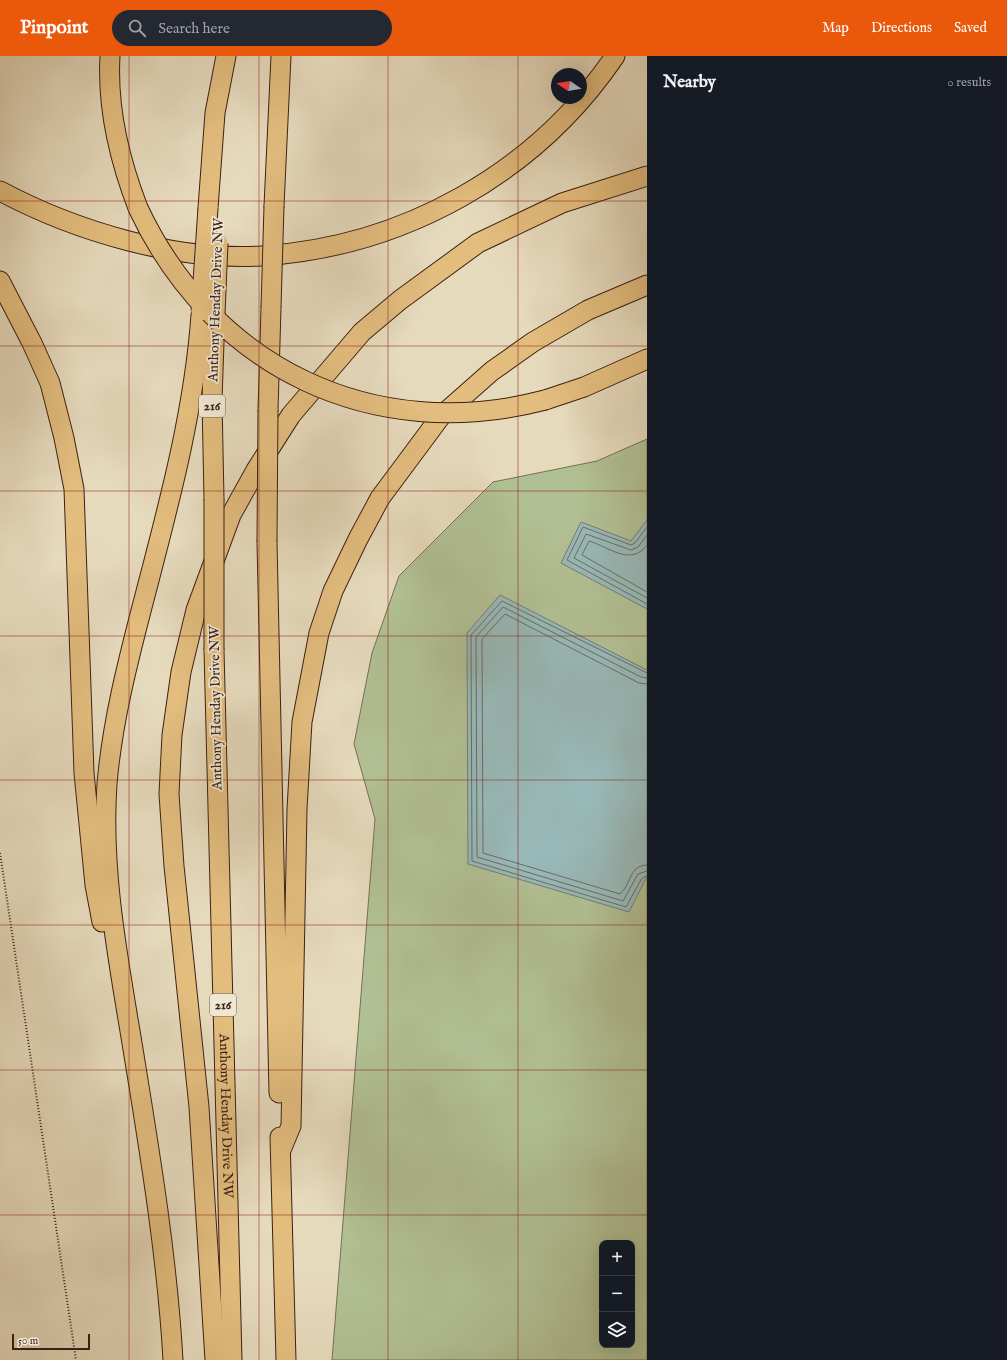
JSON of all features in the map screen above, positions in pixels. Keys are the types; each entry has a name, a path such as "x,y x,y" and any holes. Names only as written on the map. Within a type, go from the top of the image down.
{"highway":[{"path":"110,56 111,104 116,136 126,177 151,236 168,264 206,310 258,354 303,381 332,393 365,403 420,412 482,412 545,400 584,386 647,359"},
{"name":"Anthony Henday Drive NW","path":"227,56 214,208 208,315 212,400 214,499 214,650 232,1360"},
{"path":"281,56 276,144 268,410 267,542 286,1360"},
{"path":"276,144 290,56"},
{"path":"0,191 29,207 99,234 164,248 195,253 260,256 326,248 403,226 468,194 500,173 526,154 577,106 615,56"},
{"path":"215,1360 199,1107 174,866 169,794 172,735 181,672 196,610 231,515 256,470 291,415 362,332 421,284 478,243 562,203 647,176"},
{"path":"0,281 20,317 50,383 64,438 74,489 84,773 94,885 139,1127 153,1187"},
{"path":"281,1150 291,1126 297,809 302,722 319,633 333,590 380,498 441,416 492,371 533,342 588,310 647,285"},
{"path":"173,1360 161,1238 110,896 107,834 107,786 113,729 126,670 175,478 208,315"}],"path":[{"path":"0,853 76,1360"}],"green space":[{"path":"647,439 647,1360 332,1360 375,819 354,744 372,653 399,576 493,482 597,461"}],"water":[{"path":"647,520 647,609 561,563 581,522 631,541"},
{"path":"500,595 647,670 647,876 629,912 468,864 467,633"}]}
